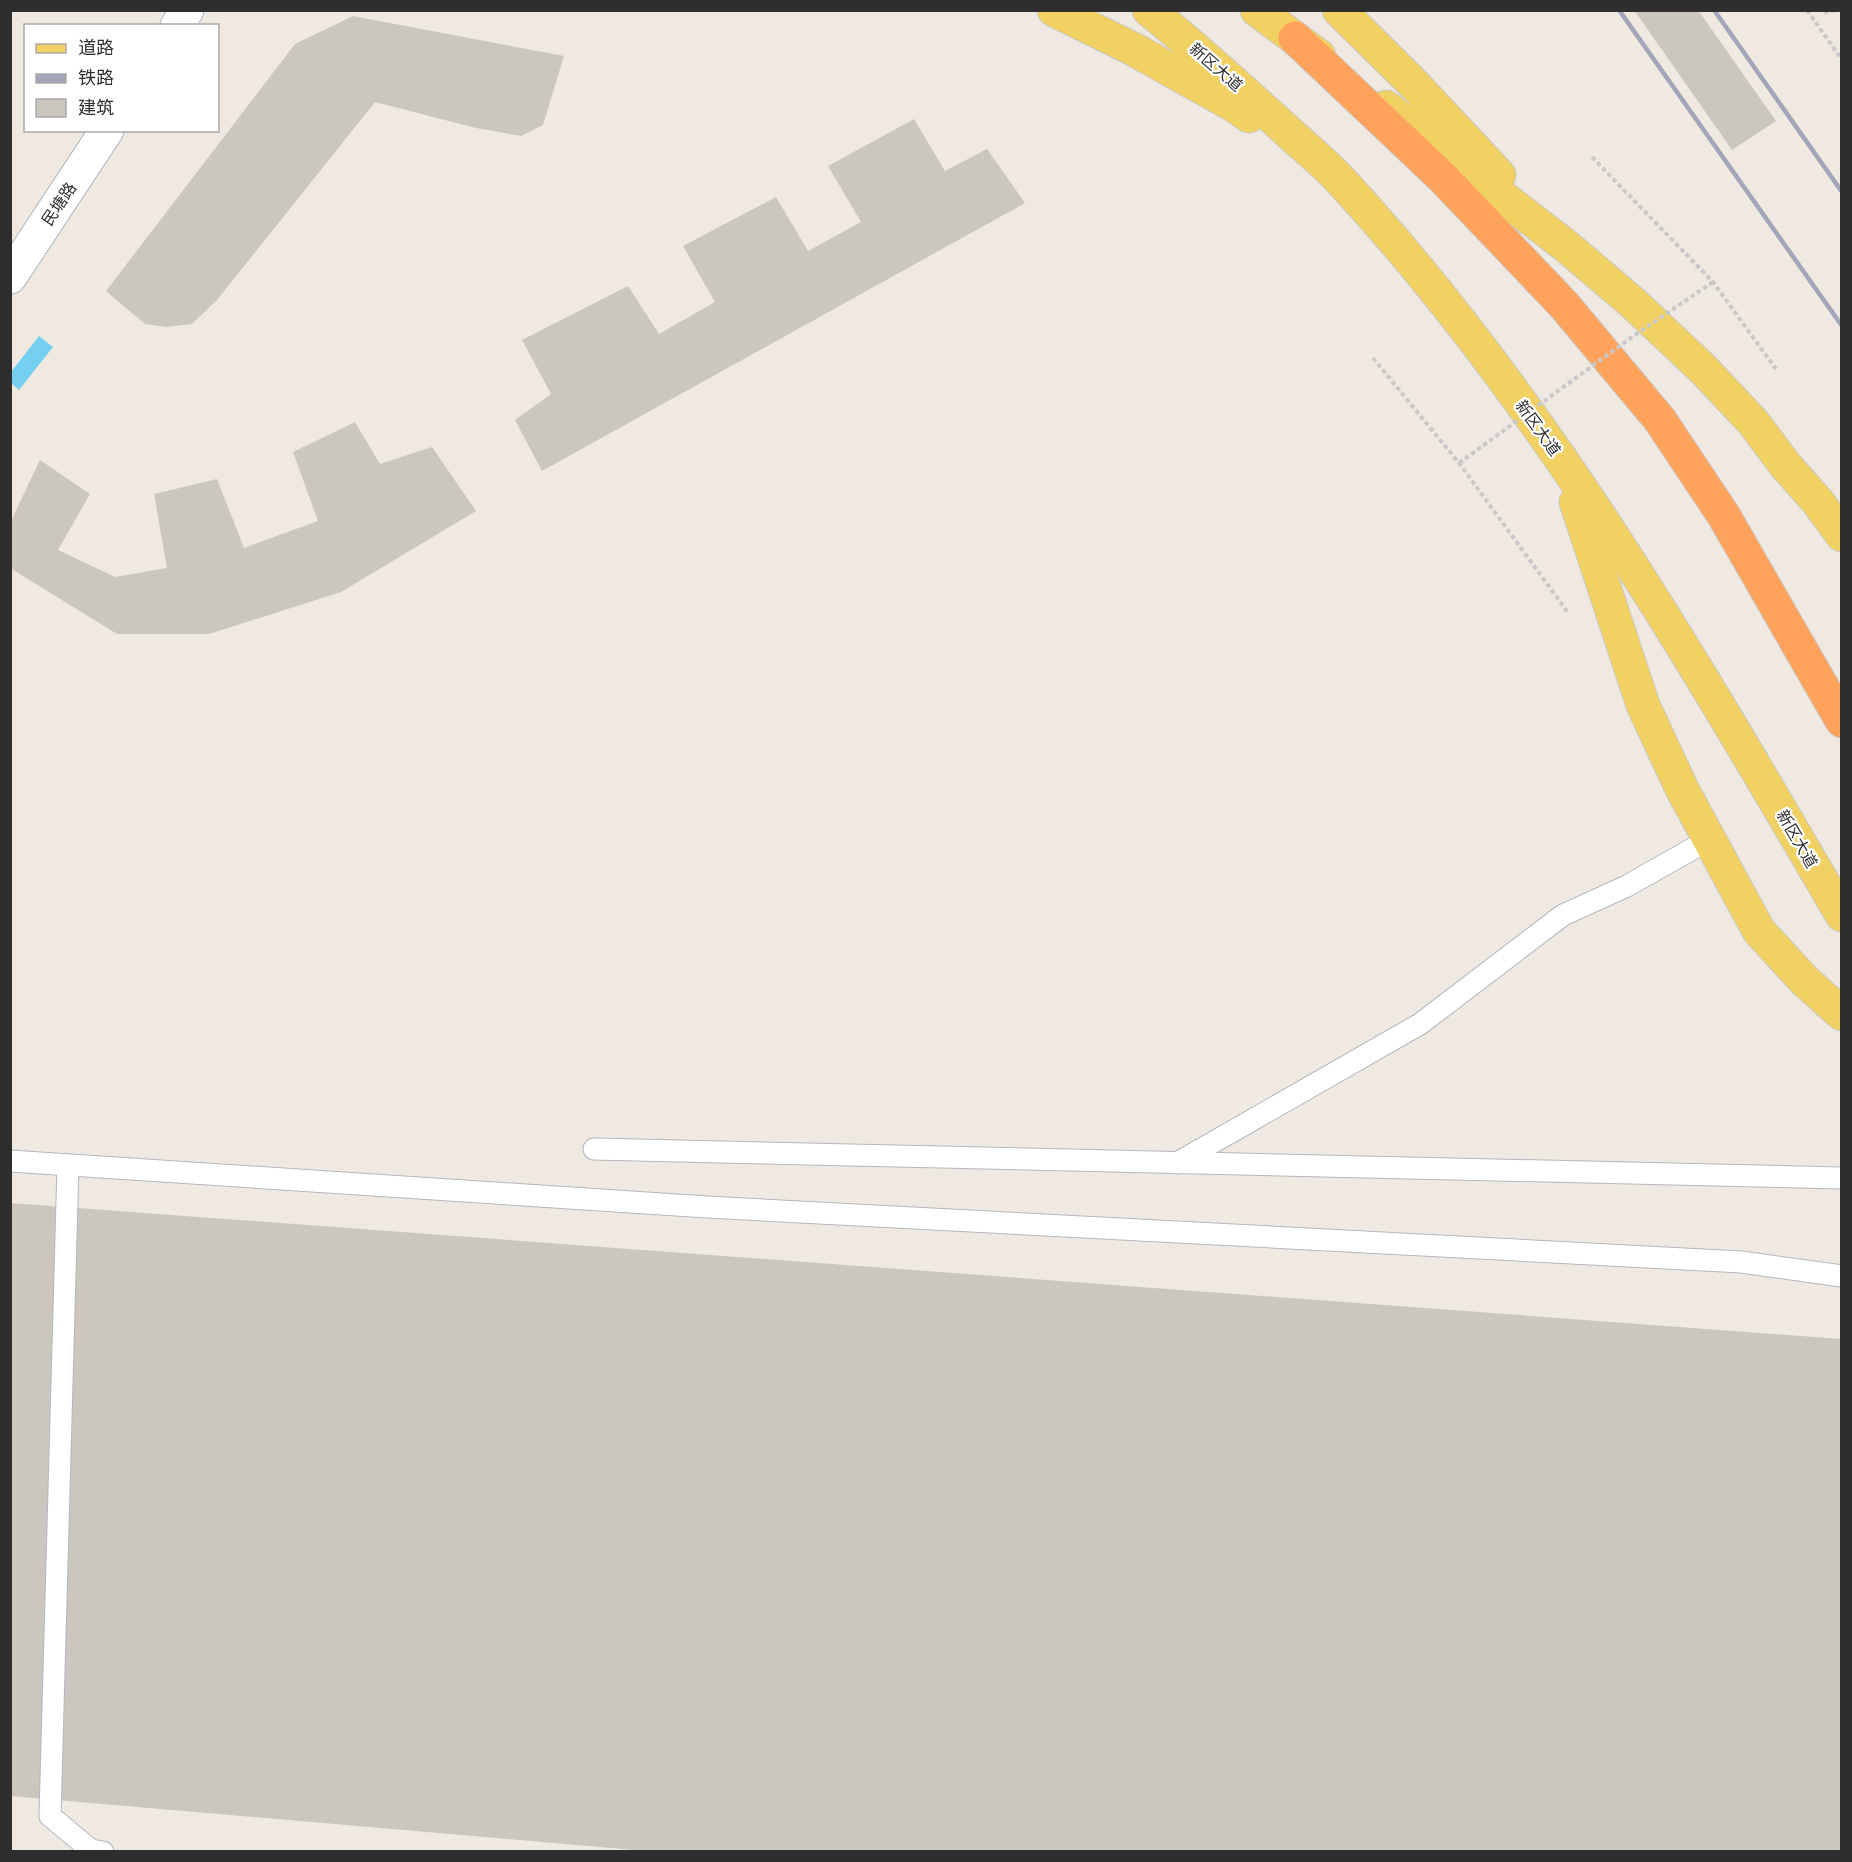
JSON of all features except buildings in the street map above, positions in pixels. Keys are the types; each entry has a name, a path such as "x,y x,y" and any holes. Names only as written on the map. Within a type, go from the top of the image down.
{"highway":[{"path":"1295,38 1443,178 1564,305 1660,420 1724,516 1842,721"}],"main road":[{"path":"178,24 187,10"},
{"path":"1054,10 1135,50 1235,106 1341,180"},
{"name":"新区大道","path":"1149,10 1230,79 1341,180 1433,288 1483,352 1564,463 1651,593 1842,915"},
{"path":"1257,10 1566,246 1633,303 1703,369 1753,422 1842,535"},
{"path":"1339,10 1410,80 1566,246"},
{"name":"民塘路","path":"10,277 106,132"},
{"path":"1564,463 1643,705 1682,789 1759,931 1804,980 1842,1014"}],"lane":[{"path":"1176,1164 1420,1024 1563,915 1627,886 1708,840"},
{"path":"594,1149 1842,1179"},
{"path":"10,1161 708,1208 1742,1263 1842,1276"},
{"path":"68,1165 50,1816 91,1850 103,1851"}],"path":[{"path":"1807,10 1842,60"},
{"path":"1824,10 1826,12 1836,10"},
{"path":"1592,157 1713,282 1776,369"},
{"path":"1459,463 1713,282"},
{"path":"1373,358 1459,463 1569,614"}],"water":[{"path":"39,336 53,347 19,390 11,383 11,372"}],"railway":[{"path":"1619,10 1842,326"},
{"path":"1714,10 1842,192"}]}
